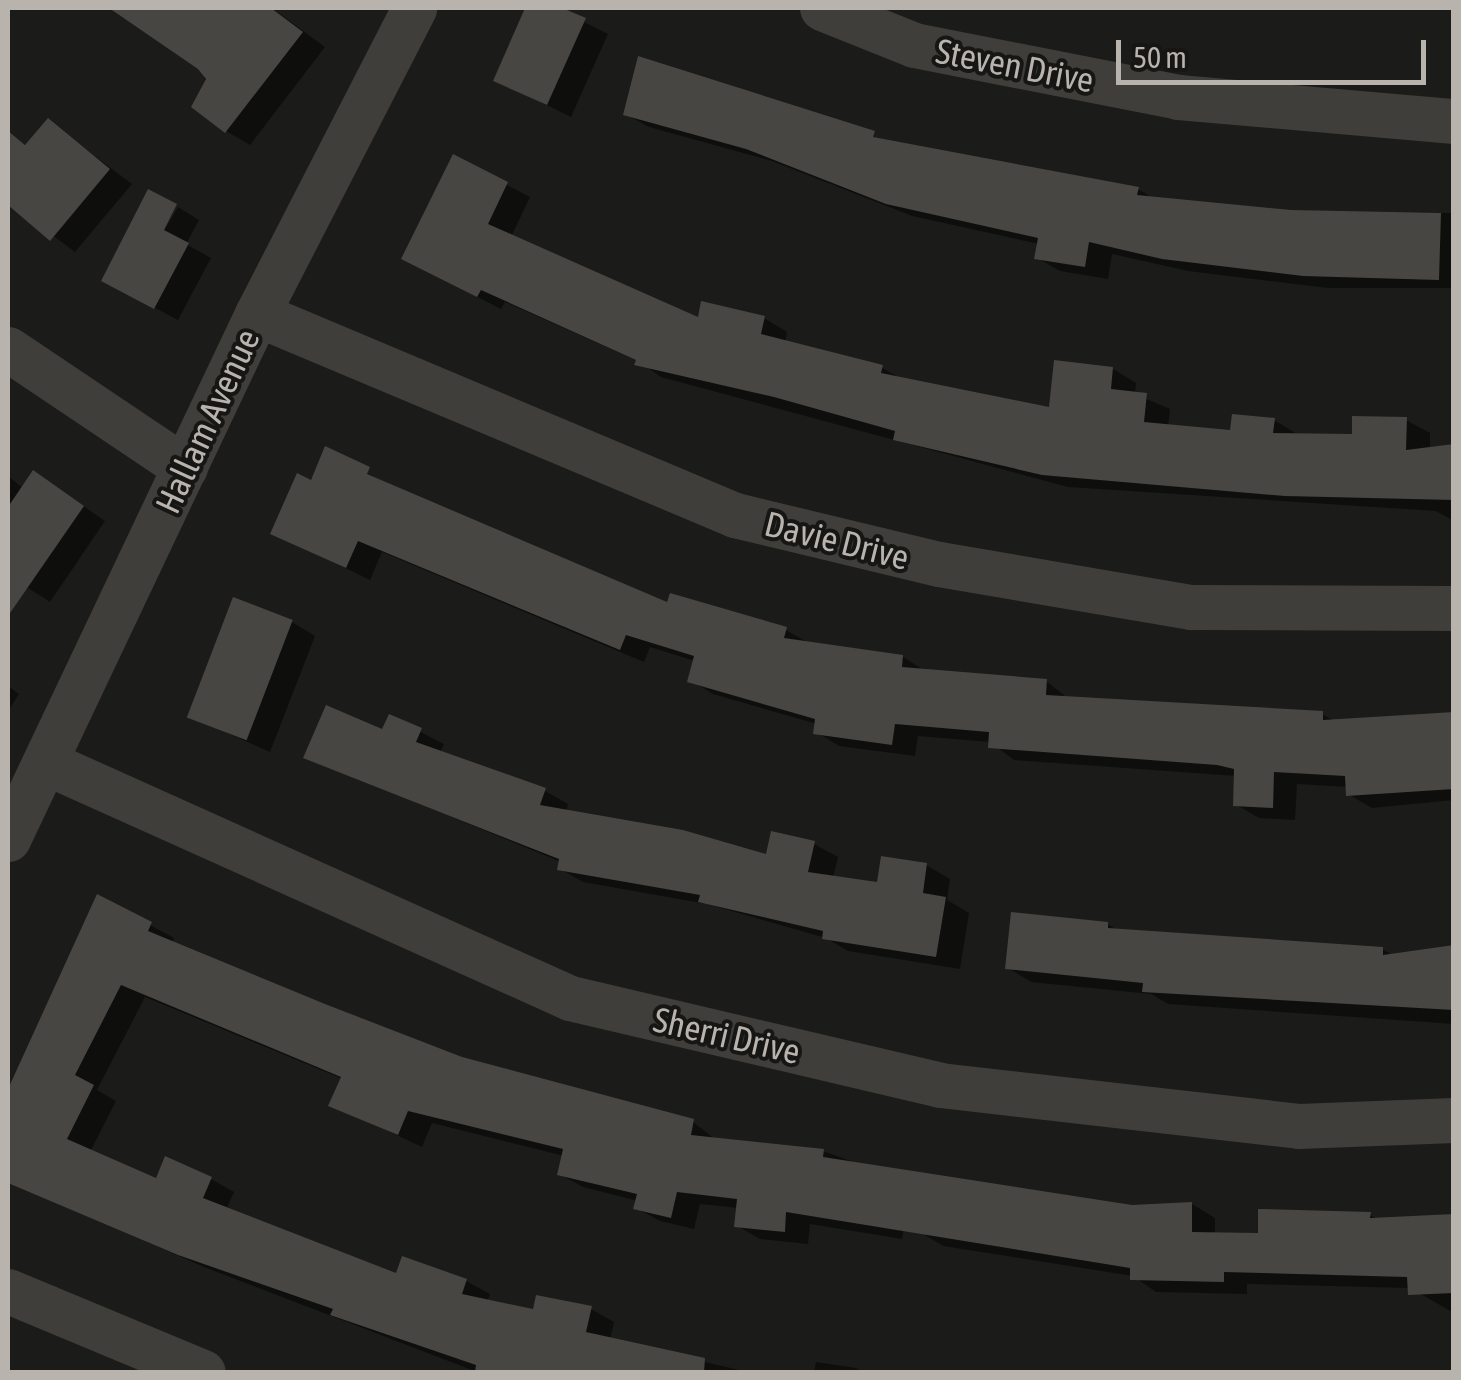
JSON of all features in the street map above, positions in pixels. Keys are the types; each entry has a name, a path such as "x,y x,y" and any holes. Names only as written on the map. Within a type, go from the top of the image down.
{"street":[{"name":"Steven Drive","path":"822,8 914,45 1178,96 1454,121"},
{"name":"Hallam Avenue","path":"8,839 257,314 406,11"},
{"name":"Davie Drive","path":"257,314 735,515 939,564 1191,607 1454,608"},
{"path":"8,349 185,468"},
{"name":"Sherri Drive","path":"47,762 570,998 940,1084 1298,1126 1454,1120"},
{"path":"8,1291 203,1372"}],"building":[{"path":"109,8 271,8 303,32 225,133 191,107 206,79 198,69"},
{"path":"525,8 562,8 586,18 547,105 493,81"},
{"path":"638,56 875,131 873,137 1139,187 1137,195 1291,210 1441,213 1439,280 1303,276 1162,259 1089,242 1085,267 1034,259 1038,238 886,204 746,149 623,115"},
{"path":"48,118 110,169 50,241 8,205 8,131 25,145"},
{"path":"453,154 508,182 488,224 698,317 701,301 765,316 761,334 883,365 881,373 1049,407 1054,360 1113,367 1111,389 1147,393 1144,422 1230,430 1232,414 1275,418 1273,433 1352,434 1352,416 1407,417 1406,450 1454,444 1454,500 1285,496 1042,475 893,440 895,431 774,397 634,365 636,360 481,290 477,297 401,259"},
{"path":"148,189 177,204 164,230 189,243 154,309 101,281"},
{"path":"325,446 370,467 367,474 667,602 670,593 787,627 784,638 903,655 902,667 1047,679 1046,695 1323,711 1323,720 1454,712 1454,789 1346,796 1345,776 1274,772 1273,808 1233,806 1234,769 1217,765 988,748 989,732 895,724 892,745 813,734 815,719 687,682 694,656 626,635 620,650 358,541 346,568 270,534 297,473 311,480"},
{"path":"33,470 84,506 8,616 8,507"},
{"path":"233,597 293,620 247,740 187,717"},
{"path":"326,705 382,729 389,714 422,728 416,742 546,788 540,805 683,830 766,854 771,831 815,841 808,872 877,882 881,856 927,863 923,893 946,897 936,957 822,939 823,931 698,902 700,895 557,870 559,859 303,758"},
{"path":"97,894 152,922 148,931 325,1004 462,1057 694,1119 691,1135 824,1149 823,1157 1132,1205 1192,1202 1192,1232 1258,1233 1258,1209 1371,1212 1370,1218 1454,1214 1454,1293 1408,1295 1407,1277 1224,1272 1224,1282 1130,1280 1130,1268 786,1212 785,1232 734,1227 737,1199 677,1192 671,1218 633,1209 637,1194 557,1175 563,1149 408,1111 398,1135 328,1106 341,1077 121,985 75,1075 94,1085 67,1139 156,1178 165,1156 212,1177 203,1198 396,1273 402,1256 467,1279 462,1294 533,1309 536,1295 592,1306 586,1332 705,1358 704,1372 475,1372 476,1365 330,1315 333,1309 178,1255 8,1183 8,1089"},
{"path":"1011,912 1108,922 1108,928 1383,947 1383,955 1454,945 1454,1010 1142,992 1143,983 1005,969"}]}
